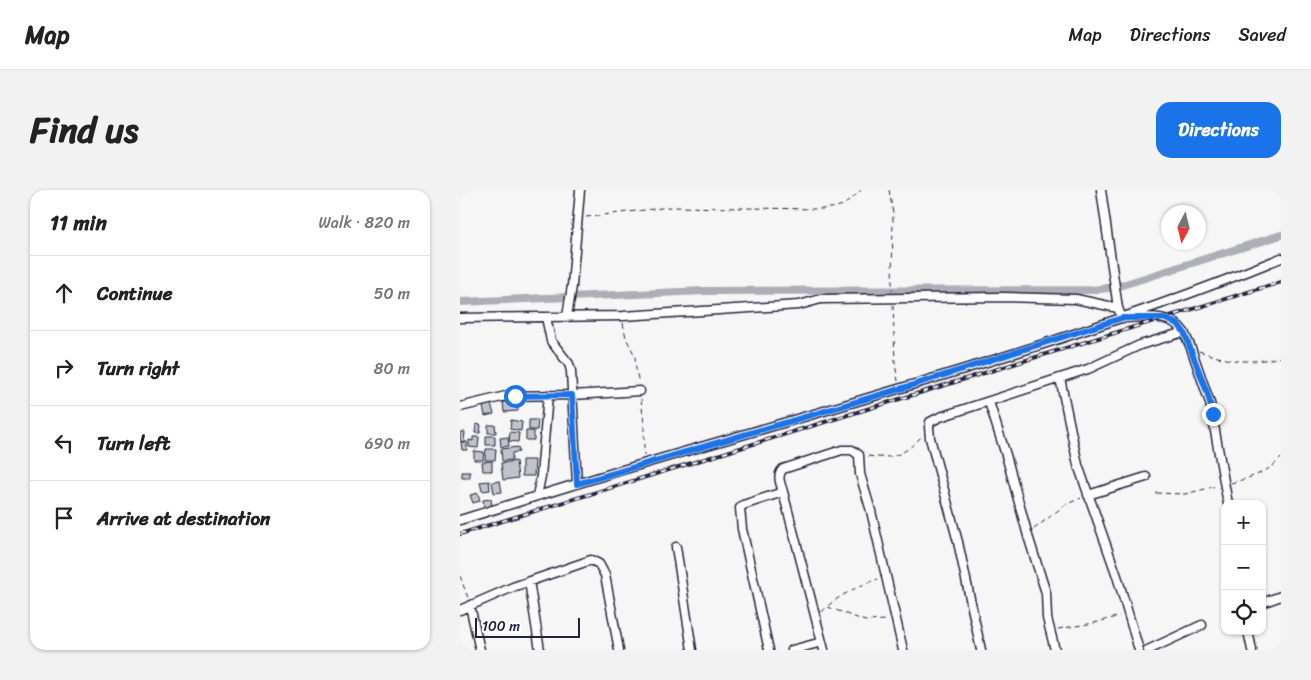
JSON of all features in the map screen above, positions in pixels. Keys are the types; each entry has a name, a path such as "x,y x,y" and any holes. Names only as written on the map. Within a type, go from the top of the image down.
{"street":[{"path":"567,316 572,286 580,190"},
{"path":"1101,190 1118,308 1122,318"},
{"path":"460,520 900,389 1122,318 1281,258"},
{"path":"460,318 623,316 799,305 821,299 1003,297 1076,299 1118,308"},
{"path":"546,317 551,341 569,364 577,484"},
{"path":"1122,318 1163,318 1178,324 1184,332 1210,403 1227,500"},
{"path":"981,650 958,542 929,429 930,422 1088,368 1140,345 1184,332"},
{"path":"1060,378 1073,446 1139,650"},
{"path":"460,406 506,396 640,391"},
{"path":"537,496 541,476 548,395"},
{"path":"989,402 1046,592 1050,630 1055,650"},
{"path":"792,650 823,646 779,478 780,471 842,450 852,450 859,455 860,474 871,511 903,650"},
{"path":"1088,495 1146,477"},
{"path":"769,650 742,529 740,510 743,505 784,492"},
{"path":"676,547 692,650"},
{"path":"460,610 529,581 591,560 599,564 605,575 620,650"},
{"path":"529,581 540,650"},
{"path":"1266,602 1281,596"},
{"path":"470,606 480,650"},
{"path":"1148,650 1202,625"},
{"path":"1249,635 1252,650"}],"path":[{"path":"578,218 670,207 822,209 838,207 848,202 861,190"},
{"path":"889,190 893,213 892,298 895,364 900,389"},
{"path":"1191,348 1216,357 1242,362 1281,358"},
{"path":"859,455 891,458 905,452 929,429"},
{"path":"1156,493 1185,494 1250,478 1273,467 1281,458"},
{"path":"1028,536 1065,505 1088,495"},
{"path":"460,576 470,606"},
{"path":"817,619 826,607 867,582 886,577"},
{"path":"826,607 865,621 889,620 896,617"},
{"path":"1050,630 1094,623 1128,614"}],"building":[{"path":"517,401 518,411 504,412 503,402"},
{"path":"491,404 494,414 485,416 483,406"},
{"path":"511,420 522,422 521,431 510,429"},
{"path":"529,420 538,420 537,430 529,430"},
{"path":"476,424 481,425 480,433 475,433"},
{"path":"488,425 495,425 496,433 488,433"},
{"path":"526,431 534,431 534,440 526,440"},
{"path":"460,432 465,432 464,442 460,441"},
{"path":"510,432 519,433 518,442 509,441"},
{"path":"486,436 495,436 495,445 486,445"},
{"path":"473,437 479,437 478,448 469,447 469,440 473,441"},
{"path":"508,437 509,446 501,447 500,438"},
{"path":"461,442 467,442 467,450 462,450"},
{"path":"518,447 519,452 512,453 512,460 502,461 501,449"},
{"path":"486,449 496,449 495,460 485,460"},
{"path":"474,451 484,452 483,460 474,460"},
{"path":"522,460 535,460 534,476 522,476"},
{"path":"492,461 492,471 483,471 482,462"},
{"path":"516,461 518,478 503,480 501,463"},
{"path":"462,472 470,472 470,478 462,478"},
{"path":"489,481 490,490 482,491 480,482"},
{"path":"500,481 502,492 494,493 492,482"},
{"path":"478,493 480,501 473,503 470,495"},
{"path":"491,499 492,507 484,508 483,500"}],"waterway":[{"path":"460,302 704,291 1092,290 1116,287 1281,235"}],"railway":[{"path":"460,534 1281,282"}],"route":[{"path":"515,396 572,395 577,484 852,404 1122,318 1163,318 1178,324 1184,332 1207,392 1213,414"}]}
